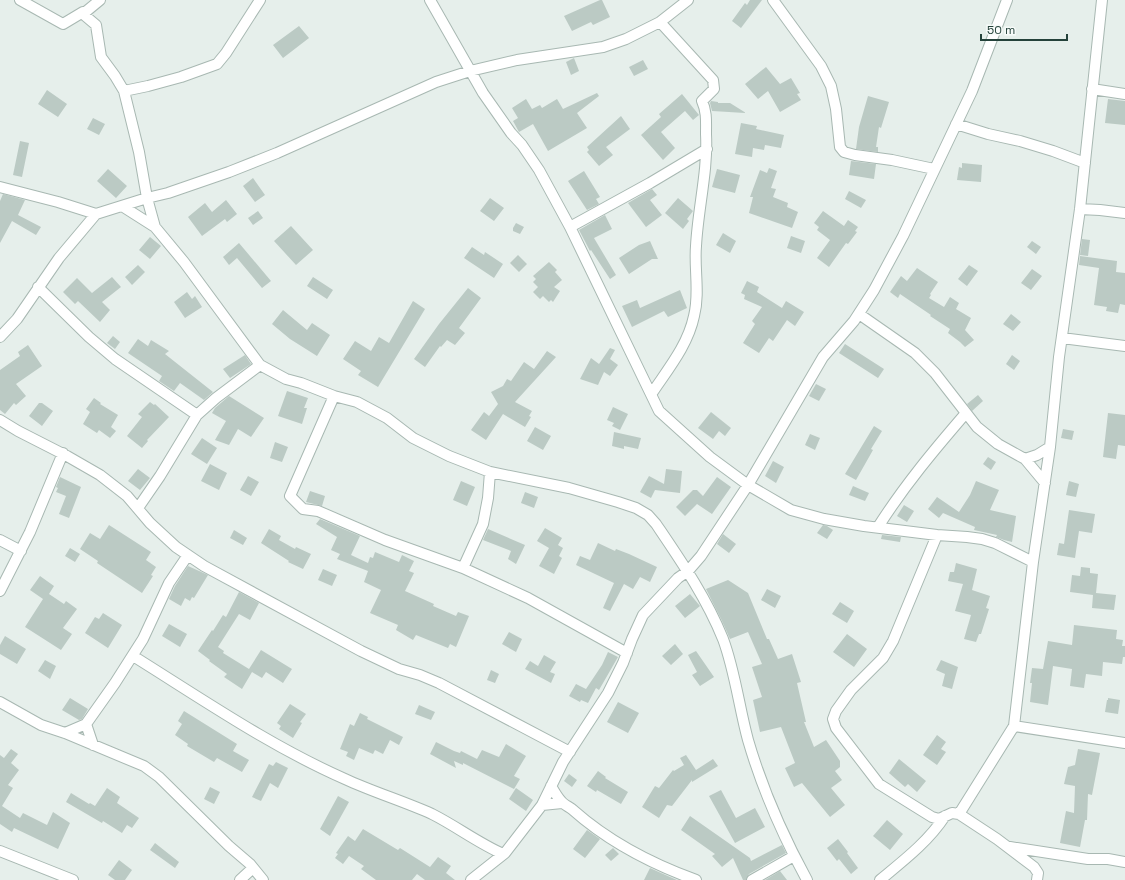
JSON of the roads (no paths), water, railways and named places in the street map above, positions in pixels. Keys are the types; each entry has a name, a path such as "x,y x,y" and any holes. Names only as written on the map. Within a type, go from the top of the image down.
{"street":[{"path":"20,0 63,24 83,12 83,14 100,0"},
{"path":"124,90 148,86 174,79 217,64 226,53 260,0"},
{"path":"430,0 483,93 539,170 570,227 604,300 652,393 659,411 664,416 710,457 748,485 791,510 824,519 938,535 982,539 995,543 1033,562"},
{"path":"0,187 96,214 168,193 250,164 436,82 470,71 517,60 603,47 626,39 660,22 688,0"},
{"path":"773,0 821,66 831,86 836,109 840,147 844,152 934,169"},
{"path":"471,880 503,854 542,805 563,762 608,692 623,663 632,639 644,615 678,578 688,571 700,556 748,485 823,357 854,321 874,290 899,243 972,91 1007,0"},
{"path":"959,814 1014,726 1033,562 1050,447 1059,357 1080,209 1102,0"},
{"path":"83,14 96,25 100,57 124,90 139,152 147,198 155,227"},
{"path":"652,393 677,356 688,334 694,316 697,298 695,247 707,149 706,108 702,101 714,89 713,80 660,22"},
{"path":"1092,89 1125,94"},
{"path":"956,124 988,134 1033,145 1085,163"},
{"path":"570,227 650,183 707,149"},
{"path":"122,206 155,227 184,262 260,365 286,379 301,383 334,396 357,402 387,418 413,438 449,456 490,472 569,488 599,496 636,508 648,515 656,524 688,571 700,592 723,640 754,760 774,813 807,880"},
{"path":"1080,209 1125,213"},
{"path":"0,337 17,319 59,258 96,214"},
{"path":"38,287 89,337 114,359 197,415"},
{"path":"858,314 915,353 935,373 977,427 998,444 1024,459 1045,483"},
{"path":"1062,338 1125,346"},
{"path":"138,508 160,476 197,415 216,398 260,365"},
{"path":"334,396 290,496 297,504 303,509 318,511 385,540 463,568 528,598 627,653"},
{"path":"878,527 897,498 932,452 966,413"},
{"path":"0,420 100,475 127,496 150,523 176,547 204,566 361,651 398,669 420,675 438,683 570,752"},
{"path":"1024,459 1037,455 1050,447"},
{"path":"0,591 30,532 63,454"},
{"path":"463,568 483,524 488,498 490,472"},
{"path":"938,535 893,641 883,658 851,690 836,711 833,719 836,728 879,784 939,820 952,813 959,814 1008,847 1034,867 1038,873 1037,880"},
{"path":"0,540 21,551"},
{"path":"65,733 86,724 133,656 169,583 188,555"},
{"path":"133,656 215,708 289,751 345,779 432,815 488,848 503,854"},
{"path":"0,702 41,725 65,733 144,766 160,777 195,814 253,868 262,880"},
{"path":"86,724 93,745"},
{"path":"1014,726 1125,743"},
{"path":"551,786 562,803 571,808 590,824 630,850 690,879"},
{"path":"542,805 562,803"},
{"path":"880,880 938,828 945,816"},
{"path":"1008,847 1088,859 1108,859 1125,862"},
{"path":"0,851 51,876 73,880"},
{"path":"752,880 794,856"},
{"path":"240,880 253,868"}]}
